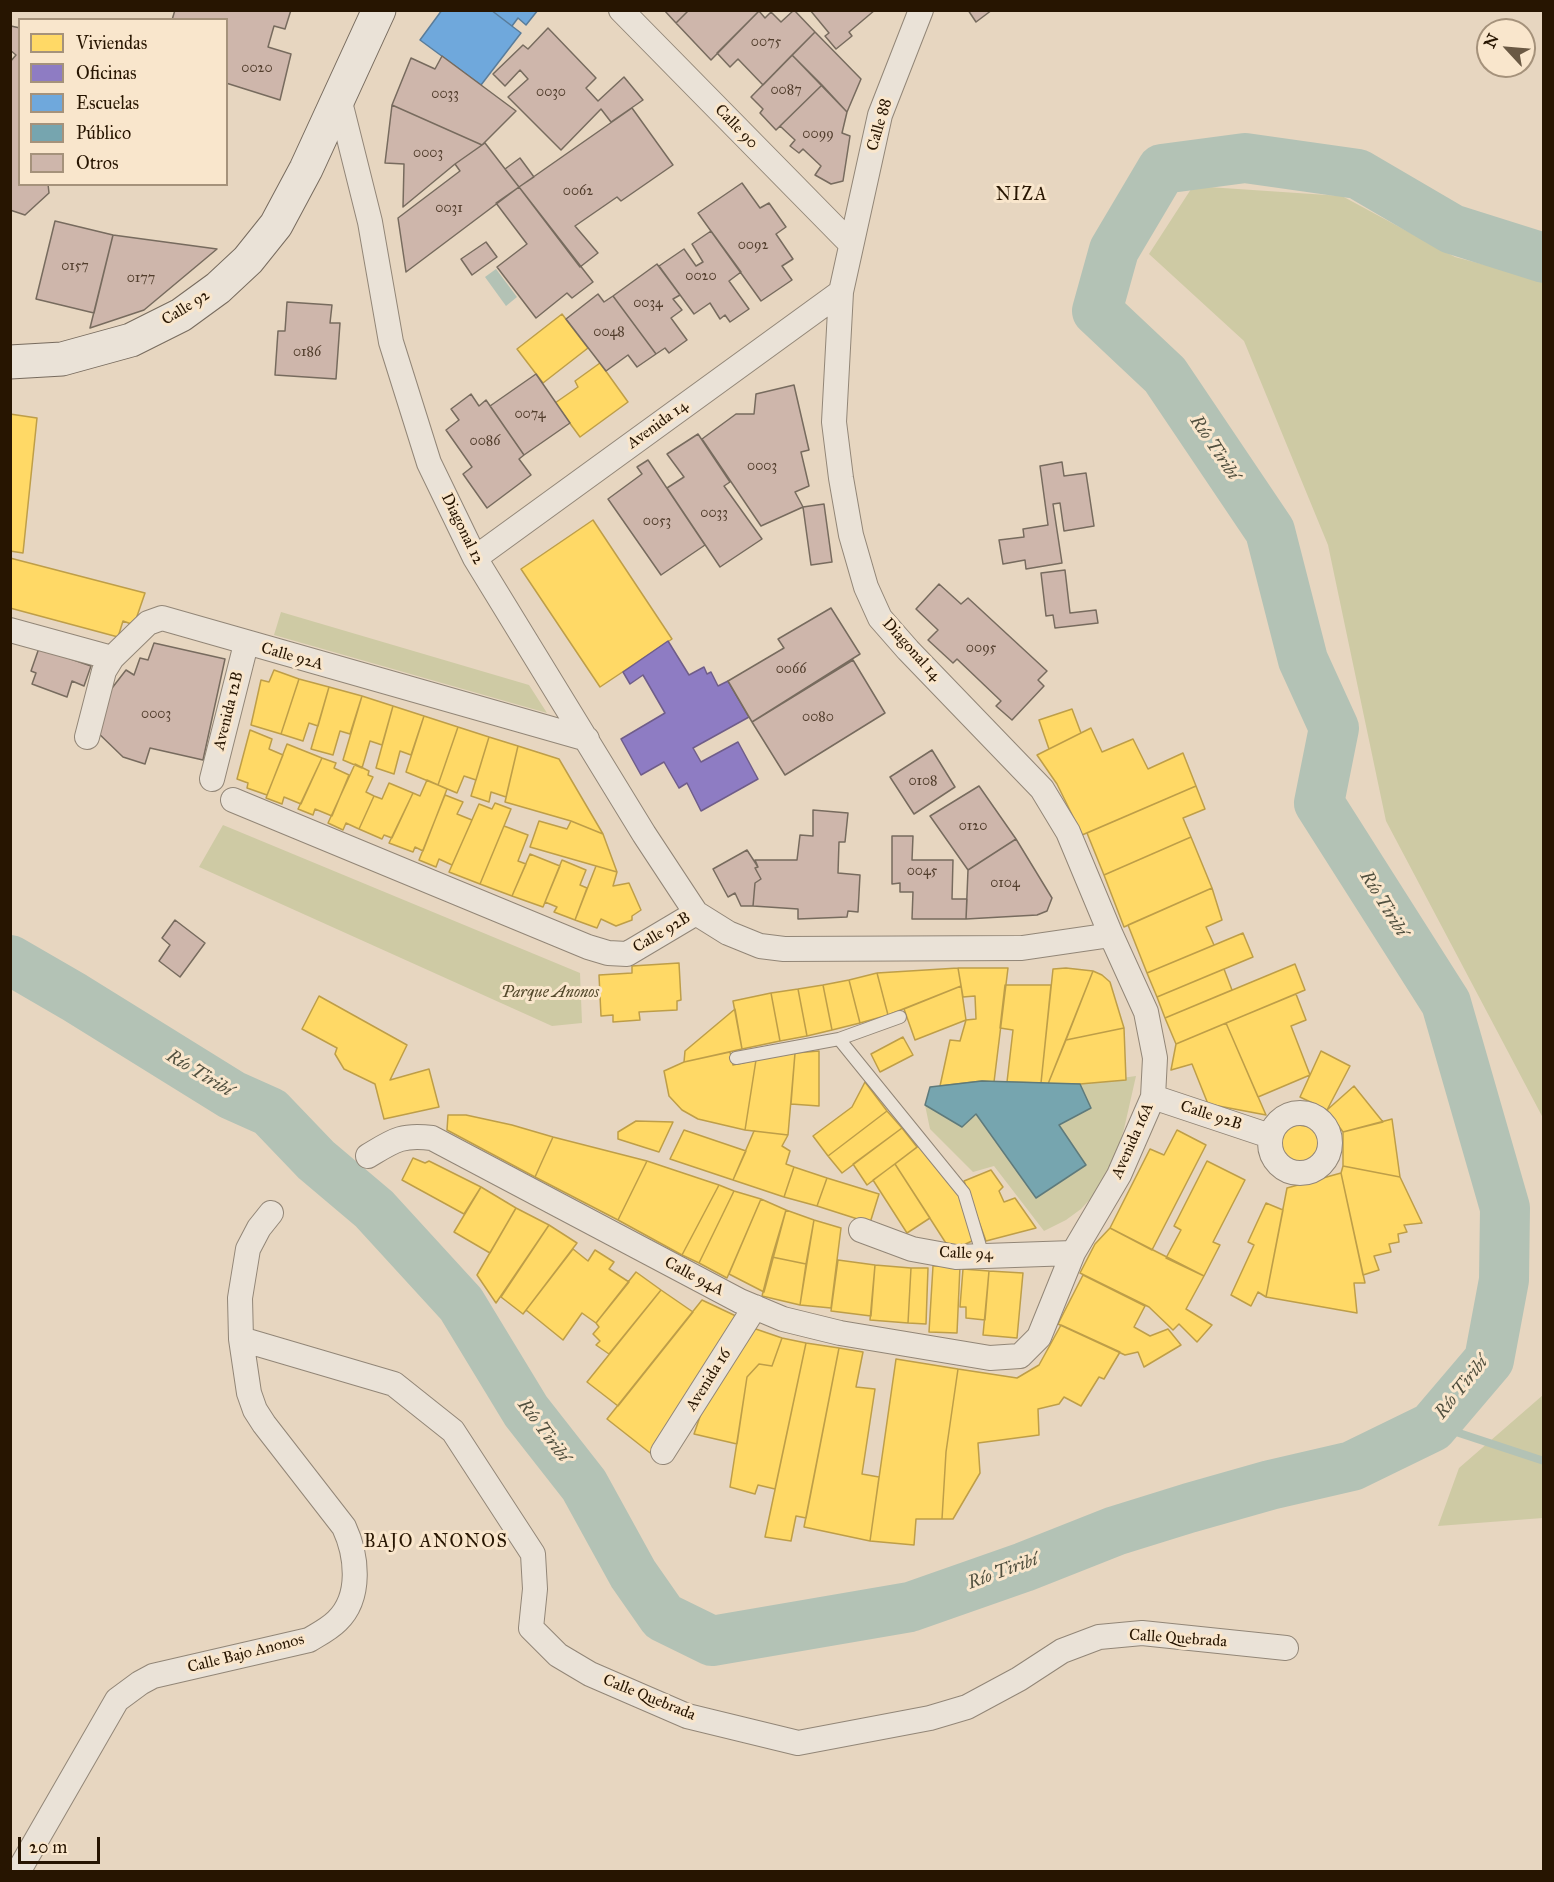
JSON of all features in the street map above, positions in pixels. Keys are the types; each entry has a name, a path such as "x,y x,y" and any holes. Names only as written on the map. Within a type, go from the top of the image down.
{"main road":[{"name":"Calle 92","path":"10,362 62,359 131,340 181,315 218,288 248,260 276,225 306,169 379,10"}],"street":[{"name":"Calle 90","path":"621,10 851,244"},
{"name":"Calle 88","path":"851,244 880,115 921,10"},
{"name":"Diagonal 12","path":"339,98 370,222 391,342 429,463 475,558 644,834 696,913"},
{"name":"Diagonal 14","path":"851,244 841,292 834,422 851,535 866,587 880,618 1042,789 1068,832 1111,935"},
{"name":"Avenida 14","path":"475,558 841,292"},
{"name":"Calle 92A","path":"112,658 148,623 162,618 246,644 586,739"},
{"path":"10,630 112,658 104,671 87,737"},
{"name":"Avenida 12B","path":"212,779 246,644"},
{"name":"Calle 92B","path":"233,801 608,953 627,954 696,913 728,933 760,946 784,949 1022,948 1111,935"},
{"name":"Avenida 16A","path":"1040,1338 1073,1253 1119,1175 1152,1097 1155,1058 1146,1012 1111,935"},
{"name":"Calle 92B","path":"1152,1097 1270,1136"},
{"name":"Calle 94A","path":"368,1156 399,1138 414,1135 432,1138 740,1301 783,1319 840,1333 990,1358 1020,1356 1040,1338"},
{"name":"Calle Bajo Anonos","path":"18,1872 117,1701 153,1676 309,1640 326,1631 339,1620 350,1602 355,1561 344,1527 255,1410 249,1393 241,1339 240,1298 248,1249 259,1228 271,1213"},
{"name":"Calle 94","path":"861,1230 912,1249 956,1257 1073,1253"},
{"name":"Avenida 16","path":"663,1452 755,1307"},
{"name":"Calle Quebrada","path":"241,1339 394,1384 453,1431 532,1554 535,1589 531,1629 558,1655 590,1674 687,1716 798,1743 930,1718 967,1707 1019,1679 1062,1651 1099,1637 1142,1633 1286,1648"}],"lane":[{"path":"736,1058 838,1040 900,1017"},
{"path":"838,1040 964,1193 983,1256"}],"green space":[{"path":"1193,186 1342,196 1455,257 1543,280 1543,1118 1386,821 1328,545 1244,341 1149,254"},
{"path":"281,612 529,685 547,713 274,635"},
{"name":"Parque Anonos","path":"223,825 580,973 582,1023 552,1026 199,867"},
{"path":"1136,1076 1116,1155 1092,1197 1066,1220 1044,1231 994,1166 973,1172 930,1129 925,1105 962,1127 976,1114 1036,1198 1086,1165 1059,1125 1091,1108 1080,1084"},
{"path":"1543,1395 1543,1518 1438,1526 1459,1468"}],"shaded area":[{"path":"496,269 517,297 506,306 485,277"}],"building: Viviendas":[{"path":"562,314 588,348 543,383 517,349"},
{"path":"600,363 628,402 580,437 555,403 578,387 575,381"},
{"path":"10,414 37,418 23,553 10,551"},
{"path":"593,520 672,639 600,687 521,569"},
{"path":"10,558 145,593 134,625 123,621 118,637 10,608"},
{"path":"274,670 299,679 281,734 251,725 261,680 269,682"},
{"path":"299,679 329,687 318,726 309,723 303,741 281,734"},
{"path":"329,687 362,696 350,734 340,731 333,755 311,749"},
{"path":"362,696 393,706 382,745 370,741 362,768 343,760"},
{"path":"393,706 424,716 411,755 400,751 394,774 376,768"},
{"path":"1072,709 1081,733 1049,749 1039,720"},
{"path":"424,716 458,727 438,785 406,772"},
{"path":"458,727 489,737 476,780 464,776 457,793 438,785"},
{"path":"1091,728 1102,752 1133,739 1148,769 1183,753 1196,786 1082,835 1057,784 1037,755"},
{"path":"250,730 272,739 269,749 283,755 267,795 247,788 248,783 237,779"},
{"path":"489,737 518,746 506,797 491,792 489,802 471,796"},
{"path":"287,744 322,758 301,804 284,797 282,804 266,798"},
{"path":"518,746 559,759 603,834 571,821 505,802"},
{"path":"322,758 336,763 334,768 349,775 332,816 315,809 313,815 298,809"},
{"path":"355,764 369,771 368,775 373,777 366,792 374,796 359,829 346,823 343,830 328,823"},
{"path":"427,780 447,789 423,851 415,847 413,852 389,843 413,793 420,796"},
{"path":"389,783 413,793 392,838 384,835 382,839 359,829 374,796 382,799"},
{"path":"1196,786 1205,809 1183,818 1191,837 1104,875 1087,833"},
{"path":"445,795 463,802 457,814 472,820 452,865 439,859 436,867 419,860"},
{"path":"495,803 511,809 480,884 449,872 479,804 492,809"},
{"path":"539,821 567,829 571,821 603,834 617,872 530,847"},
{"path":"504,826 528,835 518,861 526,864 512,896 480,884"},
{"path":"1191,837 1212,888 1124,927 1104,875"},
{"path":"530,854 560,866 543,907 512,896"},
{"path":"562,860 586,870 580,885 587,888 575,920 554,912 557,907 545,902"},
{"path":"596,866 617,872 613,886 629,883 641,910 632,916 632,920 616,926 601,919 597,928 575,920"},
{"path":"1212,888 1222,920 1206,927 1214,945 1147,973 1128,925"},
{"path":"1243,933 1253,957 1157,997 1147,973"},
{"path":"679,963 681,1000 677,1001 677,1010 639,1012 640,1020 613,1022 613,1015 601,1016 599,975 632,973 632,966"},
{"path":"1295,964 1305,990 1176,1044 1165,1018"},
{"path":"958,968 1008,968 994,1082 982,1081 940,1086 950,1040 960,1041 966,1020 976,1019 975,996 963,997"},
{"path":"958,968 961,986 888,1015 877,973"},
{"path":"1053,969 1093,971 1048,1084 1041,1083"},
{"path":"1224,969 1232,990 1165,1018 1157,997"},
{"path":"1093,971 1110,982 1124,1028 1066,1040"},
{"path":"877,973 888,1015 860,1023 849,980"},
{"path":"849,980 860,1023 832,1030 823,985"},
{"path":"823,985 832,1030 807,1036 798,989"},
{"path":"1005,985 1051,985 1041,1083 1007,1082 1013,1030 1000,1028"},
{"path":"961,986 966,1020 915,1040 904,1009"},
{"path":"798,989 807,1036 780,1041 771,993"},
{"path":"771,993 780,1041 742,1049 733,1001"},
{"path":"1296,994 1306,1020 1291,1026 1310,1075 1258,1097 1226,1023"},
{"path":"319,996 407,1045 390,1080 429,1069 439,1107 384,1119 375,1084 344,1069 335,1054 337,1048 302,1029"},
{"path":"735,1009 742,1049 684,1062 685,1051"},
{"path":"1226,1023 1266,1115 1208,1104 1192,1064 1171,1070 1176,1044"},
{"path":"1124,1028 1126,1080 1048,1084 1066,1040"},
{"path":"903,1037 913,1055 880,1072 871,1054"},
{"path":"819,1051 819,1106 791,1104 795,1053"},
{"path":"1321,1051 1350,1066 1327,1110 1300,1097"},
{"path":"730,1052 733,1065 756,1060 745,1130 698,1119 682,1110 669,1096 664,1071 684,1062"},
{"path":"795,1053 788,1135 745,1130 756,1060"},
{"path":"865,1082 887,1111 828,1156 813,1136 852,1107"},
{"path":"1354,1086 1383,1122 1343,1132 1327,1110"},
{"path":"887,1111 902,1128 842,1173 828,1156"},
{"path":"448,1115 466,1115 553,1137 535,1177 447,1130"},
{"path":"1392,1119 1400,1177 1343,1166 1343,1132"},
{"path":"636,1121 673,1122 659,1152 618,1139 618,1132"},
{"path":"1291,1124 1313,1127 1322,1144 1310,1164 1287,1161 1278,1140"},
{"path":"902,1128 917,1147 867,1185 853,1164"},
{"path":"684,1130 746,1151 733,1180 670,1159"},
{"path":"1177,1130 1206,1145 1152,1250 1110,1228 1150,1149 1164,1155"},
{"path":"754,1131 788,1135 782,1146 790,1151 786,1164 794,1167 784,1197 733,1180"},
{"path":"553,1137 647,1161 618,1220 535,1177"},
{"path":"920,1145 961,1197 974,1240 951,1251 895,1164"},
{"path":"413,1158 425,1163 429,1161 481,1187 464,1214 402,1180"},
{"path":"647,1161 719,1185 682,1255 618,1220"},
{"path":"1207,1161 1245,1180 1213,1242 1220,1245 1204,1276 1166,1258 1181,1230 1174,1226"},
{"path":"895,1164 930,1218 907,1233 873,1180"},
{"path":"1343,1166 1400,1177 1422,1223 1404,1225 1407,1232 1398,1234 1399,1242 1389,1244 1391,1252 1374,1256 1379,1270 1363,1275 1341,1173"},
{"path":"794,1167 827,1178 817,1206 784,1197"},
{"path":"991,1170 1003,1187 999,1191 1004,1202 1015,1198 1036,1228 986,1241 964,1181"},
{"path":"1341,1173 1365,1283 1354,1283 1357,1313 1266,1297 1287,1188"},
{"path":"827,1178 879,1194 870,1223 817,1206"},
{"path":"719,1185 734,1191 699,1263 682,1255"},
{"path":"481,1187 516,1208 490,1253 454,1232"},
{"path":"734,1191 761,1199 727,1278 699,1263"},
{"path":"761,1199 786,1210 764,1292 729,1274"},
{"path":"1266,1203 1283,1210 1266,1297 1258,1292 1251,1306 1231,1295 1254,1245 1248,1242"},
{"path":"516,1208 549,1225 496,1303 477,1275"},
{"path":"786,1210 814,1220 806,1264 772,1257"},
{"path":"814,1220 841,1228 831,1308 800,1305"},
{"path":"549,1225 577,1243 523,1314 501,1297"},
{"path":"1110,1228 1204,1276 1186,1309 1212,1325 1197,1342 1179,1324 1173,1330 1149,1307 1080,1273 1095,1244"},
{"path":"573,1249 588,1261 595,1250 614,1262 609,1269 629,1282 596,1323 582,1313 563,1340 526,1310"},
{"path":"772,1257 806,1264 800,1305 762,1296"},
{"path":"838,1260 875,1265 871,1316 831,1311"},
{"path":"875,1265 911,1268 908,1323 870,1320"},
{"path":"933,1266 960,1266 957,1333 929,1332"},
{"path":"911,1268 928,1268 926,1324 908,1323"},
{"path":"963,1269 989,1271 985,1320 966,1318 966,1307 960,1307"},
{"path":"989,1271 1023,1273 1017,1338 983,1335"},
{"path":"636,1272 661,1290 609,1354 596,1345 600,1341 593,1334 599,1327 596,1323"},
{"path":"1083,1275 1145,1306 1134,1327 1150,1336 1168,1329 1181,1345 1144,1367 1138,1352 1125,1355 1058,1324"},
{"path":"661,1290 693,1312 618,1406 587,1382"},
{"path":"702,1300 738,1317 654,1456 607,1419"},
{"path":"1061,1325 1120,1352 1104,1379 1099,1377 1081,1406 1064,1397 1059,1404 1038,1409 1039,1435 978,1443 980,1473 953,1519 942,1519 946,1452 958,1369 1017,1378 1039,1365"},
{"path":"747,1326 782,1338 772,1366 759,1364 747,1377 737,1444 694,1434 706,1399"},
{"path":"782,1338 806,1343 775,1489 758,1485 755,1494 730,1487 747,1377 759,1364 772,1366"},
{"path":"806,1343 839,1348 806,1518 796,1516 791,1541 765,1537"},
{"path":"839,1348 863,1352 856,1387 875,1389 862,1474 879,1477 870,1541 804,1527"},
{"path":"896,1359 958,1369 946,1452 942,1519 916,1519 914,1545 870,1541"}],"building: Oficinas":[{"path":"668,641 689,675 704,667 707,674 711,672 718,686 728,681 749,717 693,748 701,762 738,742 758,779 701,811 687,783 679,788 664,762 641,775 621,739 665,713 643,675 630,684 623,672"}],"building: Escuelas":[{"path":"442,10 491,10 521,33 481,85 420,40"},
{"path":"491,10 538,10 526,25 518,18 512,26"}],"building: Público":[{"path":"982,1081 1080,1084 1091,1108 1059,1125 1086,1165 1036,1198 976,1114 962,1127 925,1105 930,1087"}],"building: Otros":[{"path":"175,10 291,10 285,29 274,26 268,47 291,54 280,100 228,84 228,18 173,18"},
{"path":"664,10 689,10 676,23"},
{"path":"689,10 760,10 711,60 676,23"},
{"path":"794,10 815,32 763,85 738,59 730,67 717,53 759,11 765,18 771,12 781,22"},
{"path":"810,10 875,10 849,32 852,36 836,49 825,36 829,33"},
{"path":"968,10 992,10 976,22"},
{"path":"11,26 18,28 18,186 48,186 49,193 25,215 10,210 10,62 16,55 10,50"},
{"path":"548,28 596,78 586,88 598,101 624,77 643,100 611,122 601,109 561,150 508,97 528,79 520,70 505,86 493,74 523,45 528,49"},
{"path":"815,32 861,79 847,112 792,55"},
{"path":"792,55 822,85 776,130 760,113 763,109 751,97"},
{"path":"442,56 516,111 482,145 392,105 411,58 435,69"},
{"path":"822,85 847,112 842,133 850,136 843,181 831,184 815,175 821,166 803,149 799,153 790,146 795,140 780,126"},
{"path":"392,105 482,145 403,207 404,164 385,163"},
{"path":"632,108 673,165 621,201 617,197 575,226 598,253 580,267 519,187"},
{"path":"485,143 519,187 406,272 398,218 460,171 455,164"},
{"path":"520,158 534,177 519,187 505,169"},
{"path":"742,183 760,208 769,203 786,227 776,234 793,259 782,266 792,280 761,301 698,213"},
{"path":"519,187 593,282 572,298 567,293 536,318 497,267 527,244 496,203"},
{"path":"55,221 113,235 94,313 36,299"},
{"path":"711,231 741,272 729,281 749,309 730,322 725,315 720,319 710,303 694,314 659,266 684,249 696,266 703,262 692,244"},
{"path":"113,235 217,249 144,310 90,328"},
{"path":"486,242 497,257 472,275 461,259"},
{"path":"657,264 680,295 673,299 682,310 671,318 687,340 669,353 665,348 656,354 613,296"},
{"path":"598,294 604,302 613,296 656,354 637,367 628,355 606,371 566,319"},
{"path":"287,302 332,305 330,323 340,323 336,379 275,375 278,331 285,331"},
{"path":"536,374 570,423 524,455 490,406"},
{"path":"794,385 809,450 801,452 809,486 795,492 803,507 761,526 702,439 736,414 754,414 756,394"},
{"path":"471,394 479,406 486,400 524,455 519,459 531,475 487,508 463,474 472,467 446,430 459,420 451,409"},
{"path":"698,434 730,482 724,486 762,539 720,567 667,488 684,477 667,454"},
{"path":"648,460 705,545 661,575 608,499 642,474 637,467"},
{"path":"1062,462 1064,476 1086,473 1094,526 1064,531 1060,503 1053,504 1062,563 1026,569 1025,560 1003,564 999,540 1024,537 1023,529 1048,525 1040,466"},
{"path":"824,504 832,562 811,565 803,507"},
{"path":"1065,570 1070,613 1096,610 1098,623 1055,628 1053,615 1046,616 1041,573"},
{"path":"939,584 961,604 968,598 1047,671 1038,680 1044,686 1012,720 996,706 1001,701 957,659 953,663 928,640 938,630 916,609"},
{"path":"831,608 860,654 752,722 728,681 784,648 778,639"},
{"path":"154,643 225,659 203,760 150,748 145,764 123,757 94,729 102,701 126,670 134,675 140,658 148,660"},
{"path":"39,648 91,666 84,686 72,681 67,697 32,684 36,673 31,671"},
{"path":"853,660 885,713 785,775 752,722"},
{"path":"932,750 955,787 914,814 890,777"},
{"path":"979,786 1016,839 968,870 930,816"},
{"path":"813,810 848,813 845,842 839,842 838,873 860,875 858,912 848,911 847,917 798,919 798,909 753,906 755,883 761,879 755,868 758,867 755,860 797,860 800,835 813,836"},
{"path":"892,836 913,836 912,860 953,860 952,899 967,899 966,919 912,919 913,892 900,892 900,883 892,884"},
{"path":"1016,839 1052,898 1047,911 1037,915 966,919 968,870"},
{"path":"747,850 758,867 755,868 761,879 755,883 753,906 741,906 735,893 728,897 713,869"},
{"path":"175,920 205,943 180,977 159,961 170,945 162,938"}],"waterway":[{"name":"Río Tiribí","path":"10,960 232,1095 270,1112 316,1160 374,1209 461,1304 526,1411 584,1485 633,1574 663,1617 712,1641 910,1607 1024,1567 1115,1531 1270,1485 1352,1466 1432,1427 1489,1360 1504,1280 1505,1208 1446,1003 1319,803 1334,728 1303,660 1270,531 1165,375 1097,311 1114,250 1162,169 1245,158 1358,174 1452,229 1544,258"},
{"path":"1432,1427 1456,1432 1544,1461"}],"district":[{"name":"NIZA","path":"1022,196"},
{"name":"BAJO ANONOS","path":"436,1543"}]}
